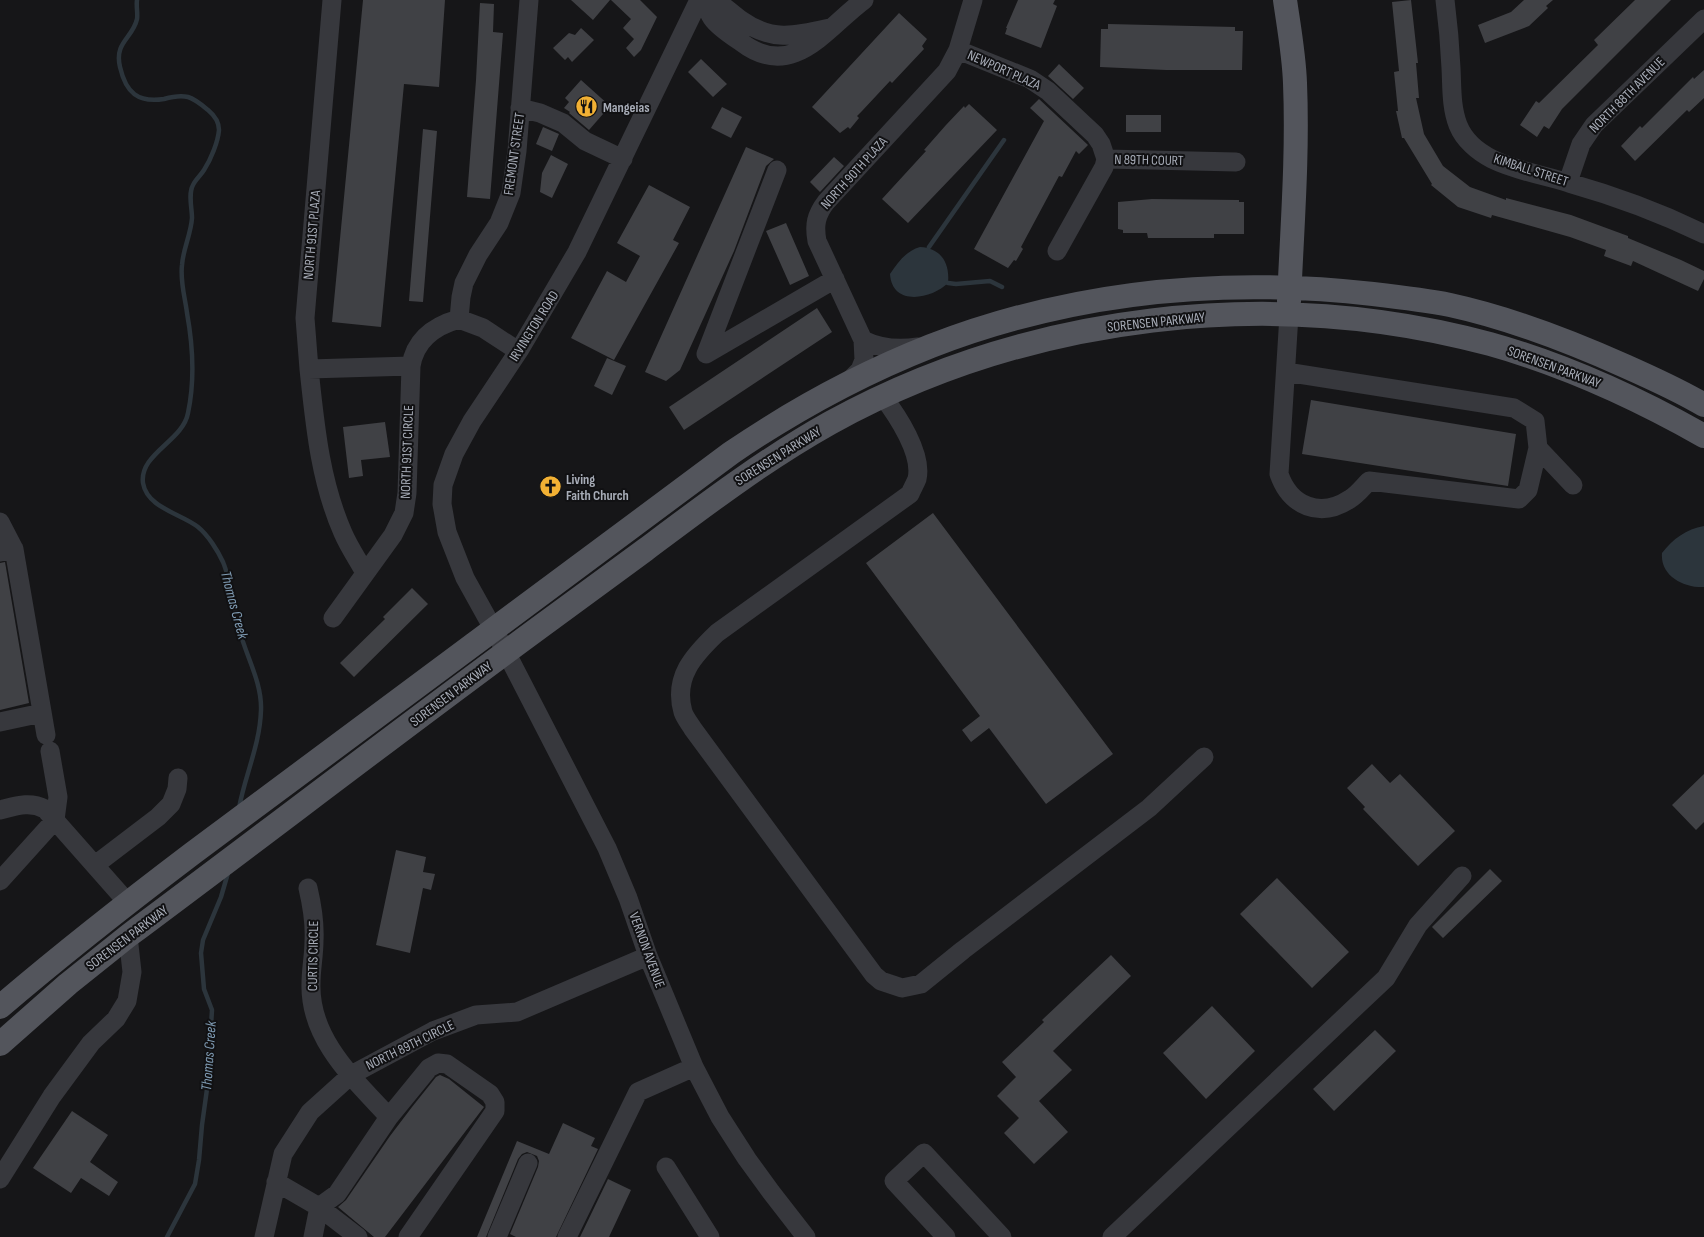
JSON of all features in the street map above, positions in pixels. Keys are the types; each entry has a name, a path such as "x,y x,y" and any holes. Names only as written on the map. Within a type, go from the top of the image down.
{"main road":[{"path":"1285,0 1291,40 1296,114 1289,315"},
{"name":"SORENSEN PARKWAY","path":"0,1007 128,902 731,453 789,415 843,386 932,346 1006,321 1144,292 1190,288 1290,287 1404,298 1449,305 1488,315 1543,332 1586,349 1657,380 1704,405"},
{"name":"SORENSEN PARKWAY","path":"0,1044 68,984 128,936 738,480 822,428 883,396 979,358 1116,324 1174,318 1289,315 1365,321 1416,328 1495,345 1578,374 1658,411 1704,436"}],"street":[{"name":"NORTH 91ST PLAZA","path":"332,0 304,318 320,457 331,501 343,534 365,573"},
{"name":"FREMONT STREET","path":"459,319 464,283 478,255 499,223 511,193 529,0"},
{"name":"IRVINGTON ROAD","path":"506,652 465,578 452,546 444,514 443,490 445,476 457,448 578,252 699,0"},
{"path":"704,0 712,19 750,50 764,55 799,53 816,42 861,1"},
{"path":"713,0 720,3 755,30 770,35 800,35 831,28"},
{"name":"KIMBALL STREET","path":"1446,0 1456,117 1462,132 1480,152 1494,160 1518,169 1568,182 1629,202 1704,234"},
{"name":"NORTH 90TH PLAZA","path":"863,340 817,241 815,232 819,211 947,71 958,50 969,1"},
{"name":"NORTH 88TH AVENUE","path":"1568,182 1581,144 1594,125 1704,19"},
{"name":"NEWPORT PLAZA","path":"958,50 1030,79 1048,91 1095,135 1101,144 1106,159"},
{"path":"520,108 540,113 562,123 585,141 623,159"},
{"name":"N 89TH COURT","path":"1057,251 1104,168 1106,159 1236,162"},
{"path":"777,170 706,354 835,279"},
{"path":"1286,372 1514,408 1535,421 1538,448 1528,490 1519,499 1369,480 1350,499 1332,508 1314,509 1296,500 1283,486 1279,474 1289,315"},
{"path":"459,319 483,328 518,351"},
{"name":"NORTH 91ST CIRCLE","path":"333,618 393,535 404,513 407,493 411,366 416,347 428,334 444,324 459,319"},
{"path":"843,386 860,370 864,360 863,340 882,348 892,349 932,346"},
{"path":"309,369 411,366"},
{"path":"883,396 894,411 911,442 917,467 916,479 910,494 717,633 696,653 686,669 681,688 683,712 693,729 874,974 881,981 902,988 921,984 1149,808 1204,757"},
{"path":"1538,448 1573,485"},
{"path":"0,522 42,713 58,797 55,820 0,882"},
{"name":"VERNON AVENUE","path":"506,652 607,848 628,898 648,956 694,1068 720,1117 747,1159 806,1237"},
{"path":"0,722 42,713"},
{"path":"95,864 158,817 171,804 177,789 178,778"},
{"path":"0,810 24,804 36,804 45,809 128,902"},
{"path":"1112,1237 1386,978 1418,925 1462,876"},
{"name":"CURTIS CIRCLE","path":"308,888 313,910 314,940 310,984 314,1016 325,1041 389,1117"},
{"path":"0,1180 52,1096 91,1043 116,1019 127,1001 132,972 128,936"},
{"name":"NORTH 89TH CIRCLE","path":"264,1237 283,1154 310,1112 351,1074 433,1031 476,1015 517,1012 648,956"},
{"path":"313,1237 319,1207 337,1194 389,1117 429,1068 438,1063 447,1064 490,1094 495,1102 495,1111 408,1237"},
{"path":"567,1237 638,1092 694,1068"},
{"path":"946,1237 894,1182 924,1153 1002,1237"},
{"path":"497,1237 528,1163"},
{"path":"666,1167 710,1237"},
{"path":"276,1182 319,1207 358,1237"}],"shaded area":[{"path":"920,247 934,250 943,258 946,263 948,283 941,289 923,296 905,296 892,285 890,274 906,254"},
{"path":"1704,526 1704,587 1696,587 1681,583 1669,574 1662,561 1662,553 1680,535"}],"building":[{"path":"363,0 445,0 439,87 404,84 381,327 332,322"},
{"path":"571,0 610,0 593,20"},
{"path":"611,0 640,0 657,17 641,50 634,57 626,48 634,39 623,28 631,19"},
{"path":"1018,0 1055,0 1053,4 1057,6 1041,48 1005,34"},
{"path":"1411,0 1418,63 1416,63 1419,98 1416,98 1424,134 1443,166 1470,187 1506,200 1506,198 1571,215 1628,236 1628,238 1704,271 1704,279 1698,291 1633,261 1631,266 1604,256 1606,250 1570,237 1492,215 1491,218 1458,207 1431,185 1404,138 1402,138 1396,111 1398,111 1394,72 1399,71 1392,2"},
{"path":"1524,0 1553,0 1546,6 1548,8 1529,26 1485,43 1478,25 1511,12"},
{"path":"1635,0 1671,0 1562,109 1549,129 1544,126 1537,137 1520,125 1536,101 1539,103 1598,45 1594,40"},
{"path":"480,3 494,4 493,32 503,33 490,199 467,197"},
{"path":"899,13 927,39 922,46 924,49 857,116 859,118 850,129 848,127 840,133 812,107"},
{"path":"1108,24 1235,27 1235,31 1243,31 1242,70 1166,70 1100,67 1101,29 1108,29"},
{"path":"581,28 594,40 572,62 568,57 565,60 553,48 569,33 575,35"},
{"path":"701,59 727,84 713,97 688,72"},
{"path":"1059,64 1084,88 1073,99 1048,76"},
{"path":"1704,70 1704,98 1689,112 1687,110 1635,161 1621,146 1640,126 1642,128 1693,77 1694,79"},
{"name":"Mangeias","path":"581,80 610,106 589,130 564,108 569,102 565,98"},
{"path":"1039,99 1088,145 1079,154 1076,151 1062,177 1059,176 1021,247 1023,249 1016,261 1014,260 1008,268 974,249 1044,121 1030,108"},
{"path":"969,104 997,130 908,223 882,199 926,151 924,150 946,125 964,106 965,108"},
{"path":"722,107 742,117 731,138 711,128"},
{"path":"1126,115 1161,115 1161,132 1126,132"},
{"path":"543,127 559,134 552,151 536,144"},
{"path":"423,129 437,131 423,302 409,301"},
{"path":"746,147 774,159 766,166 734,251 680,370 666,381 645,372"},
{"path":"551,155 568,164 552,198 540,192 542,173"},
{"path":"834,157 844,166 820,192 810,182"},
{"path":"649,185 690,207 673,240 679,243 614,360 571,338 607,271 626,282 640,256 617,243"},
{"path":"1152,199 1239,200 1239,202 1244,202 1244,234 1214,234 1214,238 1148,238 1147,233 1123,233 1123,230 1118,229 1118,202"},
{"path":"786,223 809,276 790,285 766,231"},
{"path":"817,308 832,332 684,430 669,407"},
{"path":"607,358 626,366 612,395 594,386"},
{"path":"1311,400 1516,434 1508,486 1302,454"},
{"path":"385,422 390,457 361,460 363,476 349,478 343,427"},
{"path":"933,513 1113,754 1046,804 989,728 971,742 962,730 980,716 866,563"},
{"path":"5,562 29,703 0,710 0,563"},
{"path":"412,588 428,604 354,677 340,663 385,619 383,617"},
{"path":"1372,764 1390,783 1400,774 1455,831 1418,866 1363,809 1365,807 1347,788"},
{"path":"1704,774 1704,822 1696,830 1672,805"},
{"path":"396,850 426,857 423,872 435,874 431,890 423,888 410,953 376,945"},
{"path":"1490,869 1502,881 1443,938 1432,927"},
{"path":"1277,878 1349,952 1312,988 1240,914"},
{"path":"1111,955 1131,976 1053,1051 1072,1070 1039,1101 1068,1132 1034,1164 1004,1133 1019,1118 997,1096 1016,1077 1002,1062 1044,1022 1042,1020"},
{"path":"1212,1006 1255,1051 1206,1099 1163,1053"},
{"path":"1375,1030 1396,1051 1334,1111 1313,1089"},
{"path":"440,1075 449,1079 484,1107 385,1237 374,1237 338,1207 346,1200 412,1107 436,1077"},
{"path":"72,1111 108,1135 90,1162 118,1182 109,1196 81,1178 71,1193 33,1168"},
{"path":"563,1123 595,1138 591,1146 598,1149 556,1237 516,1237 510,1234 538,1167 539,1161 537,1156 527,1152 518,1159 486,1237 477,1237 517,1141 549,1154"},
{"path":"608,1179 631,1190 609,1237 580,1237"}],"waterway":[{"name":"Thomas Creek","path":"137,0 135,25 122,46 119,59 126,84 134,94 147,99 155,100 179,96 191,98 212,114 219,127 212,156 195,181 192,189 190,197 192,218 182,265 182,283 191,338 192,388 188,413 178,432 154,455 148,464 144,473 143,483 151,499 202,530 216,548 226,570 240,632 257,680 261,700 258,735 239,808"},
{"path":"929,247 1004,140"},
{"path":"948,283 990,281 1002,287"},
{"name":"Thomas Creek","path":"167,1237 195,1184 207,1089 212,1010 204,989 201,953 203,940 221,897 228,873"}],"place":[{"name":"Mangeias","path":"587,107"},
{"name":"Living Faith Church","path":"550,487"}]}
